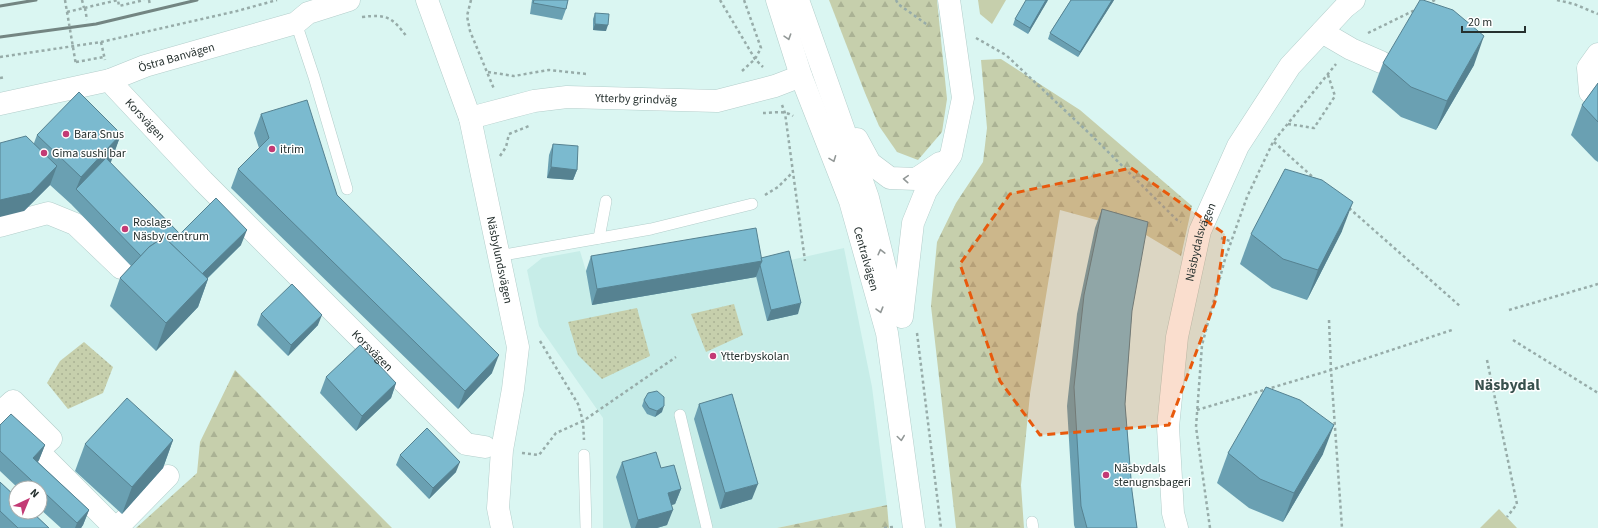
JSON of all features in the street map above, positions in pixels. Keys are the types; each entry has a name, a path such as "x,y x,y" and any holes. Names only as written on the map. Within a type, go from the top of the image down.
{"street":[{"name":"Östra Banvägen","path":"0,104 110,80 145,66 296,24 308,14 349,0"},
{"name":"Näsbylundsvägen","path":"427,0 470,118 518,347 513,390 493,449 498,508 502,528"},
{"name":"Centralvägen","path":"776,0 801,76 850,201 887,333 914,528"},
{"name":"Centralvägen","path":"798,0 868,198 900,330 929,528"},
{"path":"900,330 913,223 926,192 951,155 962,98 949,0"},
{"name":"Näsbydalsvägen","path":"1177,528 1173,513 1168,427 1176,337 1200,231 1238,146 1290,66 1354,0"},
{"path":"1322,32 1351,49 1381,62"},
{"path":"1590,92 1588,68 1598,54"},
{"path":"824,75 870,163 890,178 916,179 951,155"},
{"name":"Ytterby grindväg","path":"470,118 502,108 534,101 567,97 717,101 776,86 801,76"},
{"name":"Korsvägen","path":"110,80 203,181 466,444 493,449"},
{"path":"0,226 48,213 75,224 121,268"},
{"path":"0,414 13,401 51,439 38,452 116,528 168,476"}],"lane":[{"path":"296,24 314,77 347,189"},
{"path":"599,238 606,201"},
{"path":"498,256 651,229 752,204"},
{"path":"680,415 707,528"},
{"path":"584,455 586,528"}],"path":[{"path":"64,0 76,64 104,57"},
{"path":"82,0 88,20"},
{"path":"67,12 118,0 119,6 144,0"},
{"path":"149,0 150,5"},
{"path":"0,56 101,42 237,11 276,0"},
{"path":"471,0 467,16 470,31 502,108 509,134 506,147 500,155 499,162"},
{"path":"720,0 755,59 761,48 744,0"},
{"path":"896,0 898,4 928,26"},
{"path":"1557,0 1574,4 1598,14"},
{"path":"972,36 1006,55 1090,134 1177,220 1200,231"},
{"path":"1287,124 1314,128 1335,96 1328,74"},
{"path":"0,78 5,77"},
{"path":"785,113 805,261"},
{"path":"1210,528 1196,427 1202,345 1227,252 1247,197 1274,142 1320,183"},
{"path":"752,204 778,187 794,171"},
{"path":"1344,204 1461,307"},
{"path":"1509,310 1598,284"},
{"path":"1329,320 1342,528"},
{"path":"1198,410 1331,370 1452,330"},
{"path":"537,337 578,404 583,421 584,455"},
{"path":"1513,340 1598,393"},
{"path":"493,449 540,455 556,433 583,421 676,357"},
{"path":"1487,360 1516,504 1506,517"}],"highlighted area":[{"path":"1131,168 1225,234 1215,302 1169,425 1040,435 1000,381 960,264 1010,194"}],"shaded area":[{"name":"Ytterbyskolan","path":"844,248 872,387 887,505 777,528 603,528 603,418 539,326 527,270 542,258 580,251 586,271 755,268"}],"green space":[{"path":"829,0 937,0 947,99 942,132 918,160 897,152 879,126"},
{"path":"978,0 1006,0 992,24 980,14"},
{"path":"1001,59 1080,110 1192,206 1181,256 1141,232 1060,210 1030,394 1021,485 1024,528 956,528 931,306 937,242 956,203 983,162 987,128 981,60"},
{"path":"734,304 743,335 706,352 691,314"},
{"path":"637,308 650,356 602,379 578,355 568,322"},
{"path":"84,342 113,367 103,393 68,409 47,383 60,361"},
{"path":"235,370 392,528 136,528 197,473 200,442"},
{"path":"887,505 889,528 777,528"},
{"path":"1499,509 1517,528 1480,528"}],"building":[{"path":"534,0 568,0 566,9 533,3"},
{"path":"1026,0 1046,0 1030,28 1015,19"},
{"path":"1071,0 1112,0 1080,52 1050,33"},
{"path":"1420,0 1453,10 1484,36 1447,101 1411,87 1383,63"},
{"path":"595,13 609,14 608,25 595,24"},
{"path":"1598,83 1598,122 1582,105"},
{"path":"79,92 121,134 81,177 37,135"},
{"path":"307,100 337,195 499,355 465,391 238,169 269,138 261,114"},
{"path":"26,136 57,166 31,193 0,200 0,143"},
{"path":"553,144 578,146 577,170 551,167"},
{"path":"106,158 180,234 216,198 247,230 202,274 164,237 149,247 141,256 76,189"},
{"path":"1285,169 1322,180 1353,202 1318,270 1283,259 1251,234"},
{"path":"1102,209 1148,222 1132,311 1125,404 1132,491 1137,528 1087,528 1081,506 1074,387 1084,295"},
{"path":"756,228 762,261 597,289 591,256"},
{"path":"164,237 208,279 166,323 120,278 149,247"},
{"path":"789,251 801,303 771,310 760,265 762,261 761,258"},
{"path":"292,284 322,315 291,345 261,314"},
{"path":"360,345 396,383 362,416 326,377"},
{"path":"1266,387 1300,400 1334,425 1294,493 1260,479 1228,453"},
{"path":"657,391 664,397 664,406 657,411 649,408 644,400 648,393"},
{"path":"732,394 758,484 725,493 699,404"},
{"path":"127,398 173,440 132,487 85,444"},
{"path":"11,414 45,445 33,458 89,510 77,523 48,496 48,480 31,480 0,451 0,425"},
{"path":"427,428 460,462 433,488 400,455"},
{"path":"656,452 661,468 674,465 681,489 668,493 673,510 638,520 622,462"},
{"path":"0,482 8,490 8,519 0,511"},
{"path":"10,520 40,520 49,528 18,528"}],"railway":[{"path":"0,6 36,0"},
{"path":"0,37 96,24 197,0"}],"place":[{"name":"Bara Snus","path":"66,134"},
{"name":"itrim","path":"272,149"},
{"name":"Gima sushi bar","path":"44,153"},
{"name":"Roslags Näsby centrum","path":"125,229"},
{"name":"Ytterbyskolan","path":"713,356"},
{"name":"Näsbydals stenugnsbageri","path":"1106,475"}],"district":[{"name":"Näsbydal","path":"1507,384"}]}
